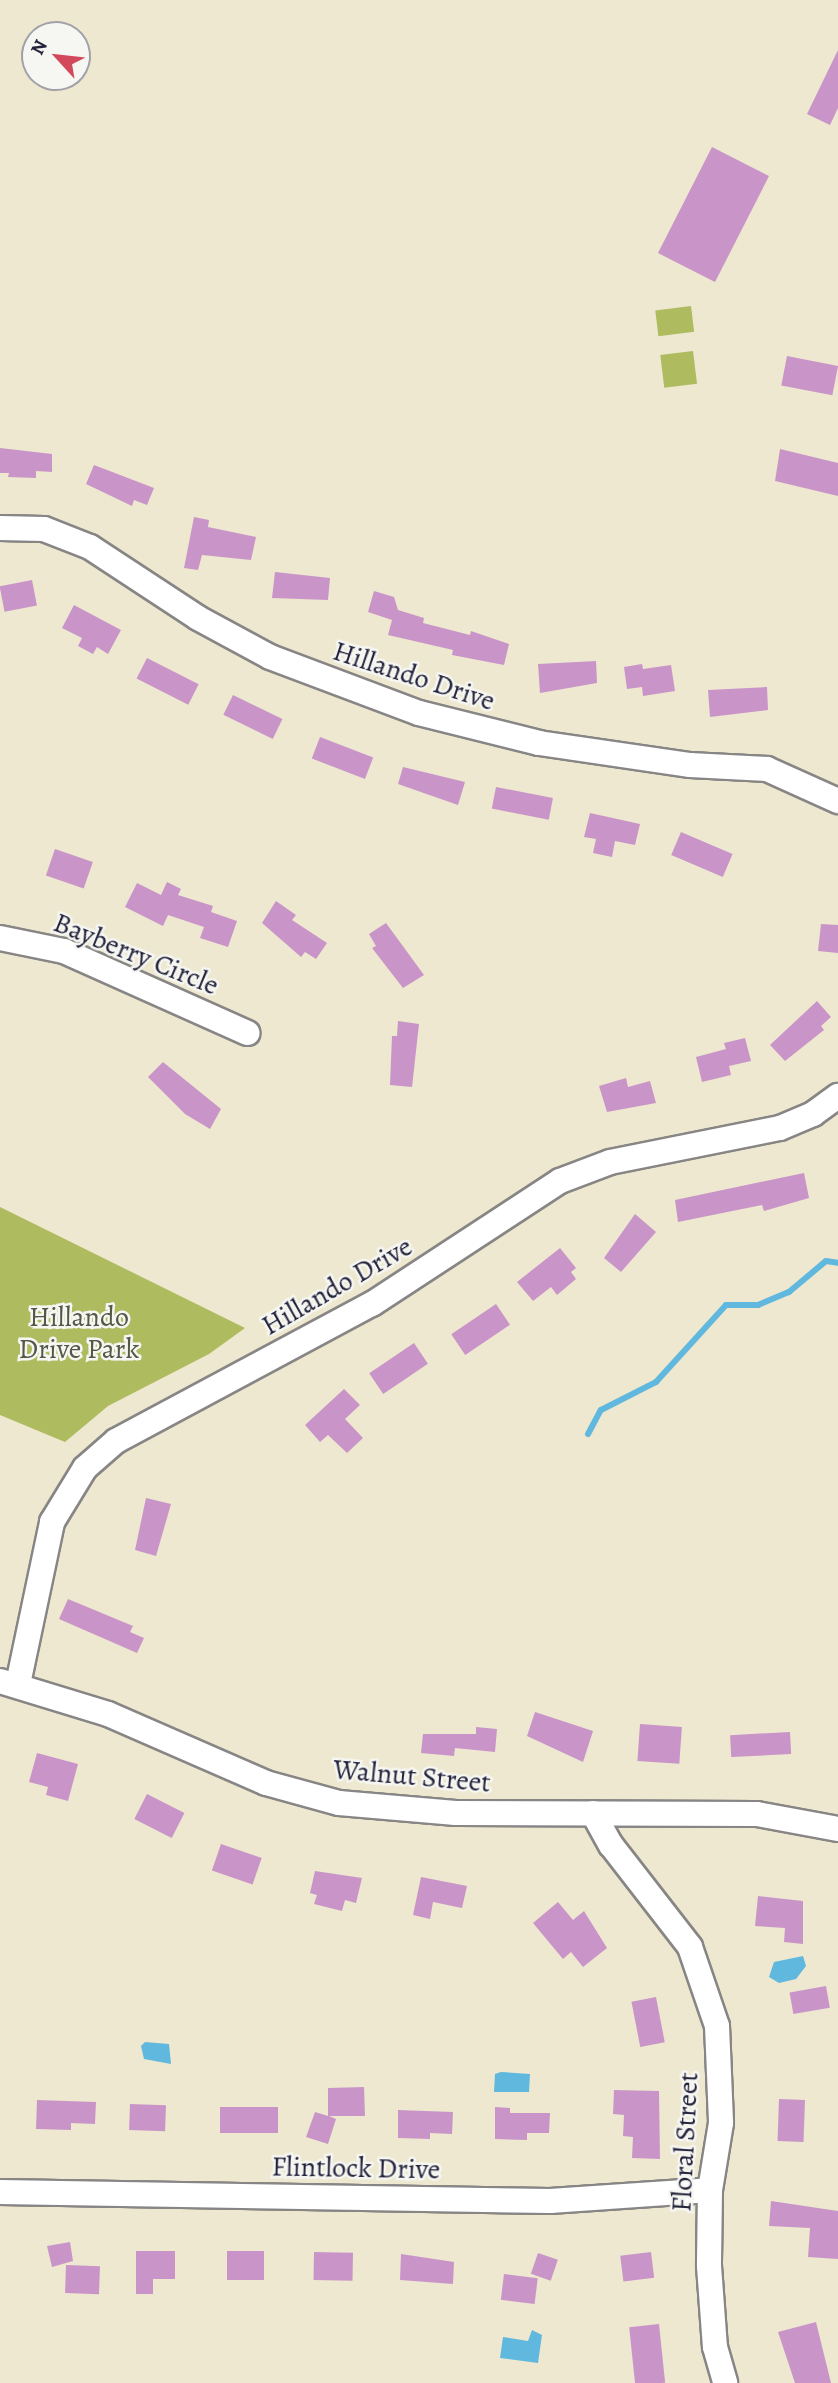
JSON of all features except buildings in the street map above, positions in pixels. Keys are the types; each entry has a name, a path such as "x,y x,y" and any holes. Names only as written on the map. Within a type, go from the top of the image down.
{"street":[{"name":"Hillando Drive","path":"0,528 44,529 90,547 198,618 270,657 419,713 539,743 690,765 767,769 838,801"},
{"name":"Bayberry Circle","path":"0,938 64,951 247,1033"},
{"name":"Hillando Drive","path":"9,1682 52,1522 85,1468 116,1441 372,1304 560,1181 610,1162 780,1128 813,1114 838,1096"},
{"name":"Walnut Street","path":"9,1682 108,1714 266,1783 339,1804 456,1813 757,1814 838,1829"},
{"name":"Floral Street","path":"593,1813 611,1845 690,1947 708,1991 718,2026 722,2094 710,2190 712,2308 715,2347 725,2383"},
{"name":"Flintlock Drive","path":"0,2192 550,2201 710,2190"}],"green space":[{"path":"691,306 694,332 658,336 655,310"},
{"path":"693,351 697,384 664,388 660,355"},
{"name":"Hillando Drive Park","path":"0,1207 245,1328 209,1354 108,1406 65,1442 0,1415"}],"water":[{"path":"803,1956 806,1966 796,1979 779,1983 769,1977 774,1962"},
{"path":"145,2042 169,2044 171,2064 144,2059 141,2046"},
{"path":"495,2074 530,2074 529,2092 494,2092"},
{"path":"532,2330 542,2335 538,2363 500,2358 503,2337 528,2341"}],"waterway":[{"path":"588,1434 601,1410 656,1382 726,1305 758,1305 789,1292 826,1261 838,1263"}]}
